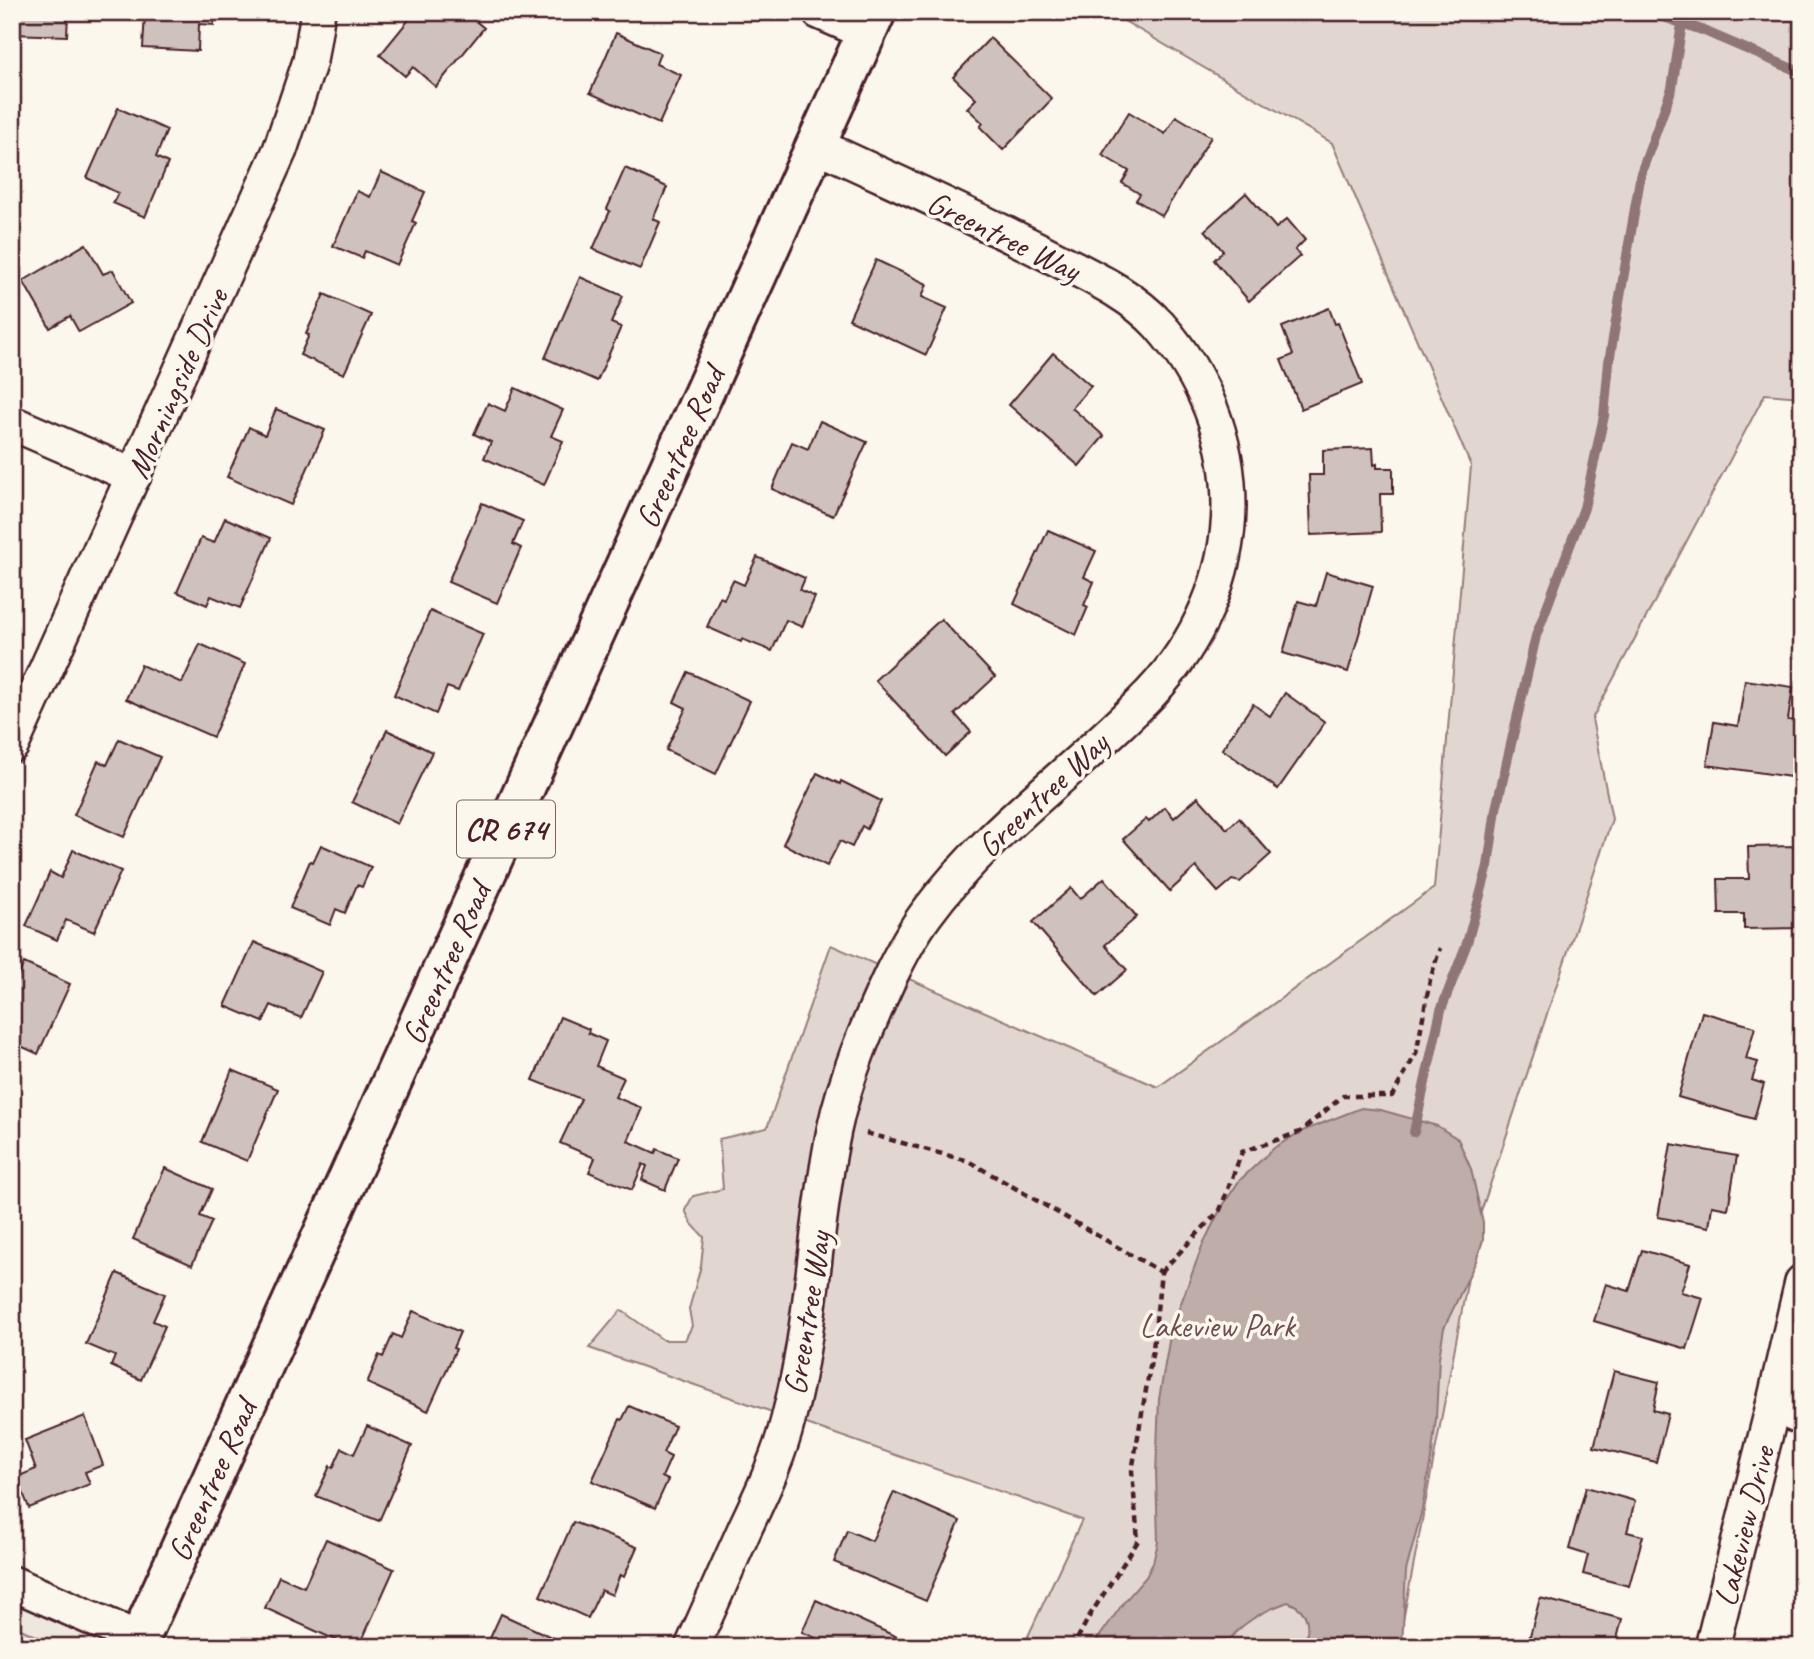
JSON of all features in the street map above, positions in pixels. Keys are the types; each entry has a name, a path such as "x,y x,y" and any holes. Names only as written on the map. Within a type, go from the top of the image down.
{"main road":[{"name":"Greentree Road","path":"137,1643 872,23"}],"street":[{"name":"Morningside Drive","path":"12,745 280,150 310,61 318,12"},
{"path":"819,12 872,23"},
{"name":"Greentree Way","path":"691,1647 768,1478 787,1425 803,1342 834,1129 849,1076 872,1017 907,944 925,915 979,852 1150,694 1177,662 1202,621 1224,554 1228,520 1229,484 1215,415 1186,361 1156,322 1114,289 1009,235 816,145"},
{"path":"12,423 134,476"},
{"name":"Lakeview Drive","path":"1712,1647 1787,1412 1802,1282"},
{"path":"12,1583 137,1643"}],"path":[{"path":"1073,1647 1090,1615 1138,1541 1132,1471 1153,1349 1161,1272 1220,1210 1242,1152 1300,1132 1343,1096 1392,1096 1416,1054 1430,980 1440,948"},
{"path":"834,1129 863,1132 968,1161 1161,1272"}],"shaded area":[{"path":"1361,1108 1381,1110 1437,1126 1458,1139 1471,1169 1483,1223 1483,1240 1476,1261 1444,1328 1439,1358 1432,1453 1422,1510 1406,1571 1402,1647 1304,1647 1307,1620 1301,1610 1288,1602 1252,1619 1236,1632 1225,1647 1092,1647 1124,1602 1146,1577 1153,1563 1158,1542 1156,1473 1159,1399 1171,1330 1203,1244 1220,1210 1239,1181 1274,1148 1300,1132"},
{"path":"12,1584 136,1647 12,1647"}],"green space":[{"name":"Lakeview Park","path":"1109,12 1802,12 1802,397 1765,394 1592,719 1612,819 1480,1215 1398,1647 1023,1647 1082,1520 589,1348 621,1310 663,1340 685,1340 692,1326 689,1309 701,1266 704,1237 691,1223 685,1210 693,1196 723,1189 719,1139 767,1128 831,945 1158,1087 1434,888 1471,466 1332,143"},
{"path":"12,1625 60,1647 12,1647"}],"building":[{"path":"12,12 68,12 67,36 12,34"},
{"path":"145,12 214,12 214,25 199,24 198,51 143,48"},
{"path":"415,12 422,12 428,18 433,12 465,12 484,28 436,87 413,67 405,76 380,55"},
{"path":"616,33 660,53 656,64 681,75 659,124 590,93"},
{"path":"990,38 1052,99 1003,150 980,127 983,123 967,108 976,99 953,77"},
{"path":"118,108 167,130 156,157 168,163 145,217 113,203 118,193 87,178"},
{"path":"1129,112 1165,134 1176,116 1211,137 1162,216 1136,200 1140,194 1122,183 1129,171 1102,155"},
{"path":"625,168 667,187 653,219 660,222 640,269 593,249"},
{"path":"381,172 425,192 412,221 416,223 397,265 365,251 362,258 333,246 357,191 370,197"},
{"path":"1246,193 1276,228 1287,219 1305,240 1295,250 1300,256 1249,301 1214,260 1223,251 1205,230"},
{"path":"86,244 103,274 113,270 131,303 79,332 70,316 50,328 23,281"},
{"path":"876,260 927,284 922,297 947,308 926,355 849,319"},
{"path":"580,277 623,296 611,323 621,327 597,381 545,358"},
{"path":"324,294 371,315 344,374 300,355 309,335 306,334"},
{"path":"1329,308 1335,324 1338,323 1362,384 1301,409 1281,360 1293,355 1282,327"},
{"path":"1053,353 1091,386 1072,408 1104,436 1079,466 1009,405"},
{"path":"515,388 563,410 551,436 563,441 544,485 484,458 491,442 474,434 488,403 505,411"},
{"path":"276,409 325,430 291,505 227,477 249,427 265,435"},
{"path":"820,421 867,442 833,516 772,489 792,442 808,449"},
{"path":"1373,448 1374,465 1377,464 1377,468 1393,468 1393,494 1380,494 1381,532 1311,535 1309,475 1323,475 1323,450"},
{"path":"482,503 523,521 513,544 521,548 497,603 448,582"},
{"path":"225,518 271,538 240,608 211,596 207,605 177,592 201,538 214,543"},
{"path":"1048,530 1096,551 1084,577 1094,582 1084,605 1088,607 1076,635 1014,604"},
{"path":"757,557 805,578 800,590 815,597 802,627 786,620 772,651 742,639 741,642 707,627 720,597 724,599 733,580 744,585"},
{"path":"1326,572 1373,586 1348,672 1283,653 1298,601 1316,606"},
{"path":"430,611 483,634 458,691 447,687 436,714 394,695"},
{"path":"941,619 995,677 955,714 971,732 945,756 875,680"},
{"path":"200,644 245,664 213,737 126,699 141,665 182,683"},
{"path":"688,672 750,701 716,774 666,750 686,708 674,702"},
{"path":"1745,680 1793,687 1788,720 1802,722 1802,753 1798,778 1707,765 1714,722 1738,726"},
{"path":"1285,693 1325,722 1278,789 1222,749 1253,704 1270,716"},
{"path":"387,730 432,752 397,824 352,802"},
{"path":"119,739 160,757 124,837 74,815 98,761 107,765"},
{"path":"817,773 840,784 841,781 881,801 867,829 862,826 852,847 840,841 827,866 783,844"},
{"path":"1198,797 1227,829 1239,818 1271,854 1240,882 1232,880 1218,892 1196,867 1170,891 1123,839 1146,819 1149,822 1165,807 1174,818"},
{"path":"321,845 371,867 362,887 357,885 345,913 336,909 330,925 290,908 310,861 313,862"},
{"path":"1802,846 1801,928 1744,929 1744,914 1719,914 1718,879 1749,879 1748,847"},
{"path":"73,850 121,871 94,932 66,920 57,940 26,926 50,872 61,878"},
{"path":"1104,878 1137,917 1105,945 1127,970 1097,996 1033,922 1071,888 1080,899"},
{"path":"254,942 322,972 301,1018 271,1005 263,1022 225,1006"},
{"path":"24,963 70,984 38,1054 12,1042 12,988"},
{"path":"1702,1012 1755,1027 1746,1059 1758,1062 1752,1080 1764,1084 1754,1119 1678,1097"},
{"path":"560,1017 589,1029 588,1033 606,1041 596,1066 624,1078 615,1097 642,1108 628,1141 655,1153 657,1149 678,1158 665,1190 642,1180 647,1166 643,1164 632,1190 589,1172 595,1158 560,1143 581,1099 533,1080"},
{"path":"232,1070 278,1089 247,1161 202,1142"},
{"path":"1671,1144 1737,1156 1728,1209 1712,1206 1709,1227 1658,1217"},
{"path":"165,1168 212,1189 200,1216 212,1221 192,1265 133,1239"},
{"path":"1642,1250 1690,1264 1681,1292 1703,1298 1687,1349 1594,1321 1606,1284 1629,1291"},
{"path":"117,1273 165,1294 153,1321 165,1326 141,1380 111,1366 115,1356 86,1344"},
{"path":"413,1311 460,1332 453,1348 456,1349 428,1411 367,1383 379,1355 383,1357 393,1334 401,1338"},
{"path":"1614,1371 1659,1382 1653,1410 1668,1414 1656,1462 1594,1447"},
{"path":"629,1406 675,1426 663,1453 671,1457 662,1477 668,1480 655,1508 592,1481 620,1419 622,1420"},
{"path":"85,1416 103,1465 85,1472 90,1484 29,1508 17,1477 36,1469 25,1440"},
{"path":"367,1426 412,1446 379,1521 316,1496 342,1448 354,1454"},
{"path":"1586,1487 1635,1501 1627,1532 1643,1536 1629,1586 1583,1574 1588,1555 1569,1549"},
{"path":"894,1492 960,1521 926,1601 834,1562 847,1530 872,1541"},
{"path":"573,1522 637,1547 624,1577 620,1575 612,1595 601,1590 588,1618 540,1596"},
{"path":"326,1539 394,1569 359,1647 351,1647 265,1608 279,1576 304,1587"},
{"path":"1540,1598 1622,1619 1615,1647 1527,1647"},
{"path":"816,1600 908,1642 906,1647 825,1647 827,1643 802,1632"},
{"path":"501,1614 573,1647 486,1647"}],"waterway":[{"path":"1649,12 1702,30 1802,73"},
{"path":"1414,1132 1441,1010 1467,943 1488,866 1496,809 1536,636 1584,508 1604,416 1609,362 1641,173 1672,88 1682,24"}]}
